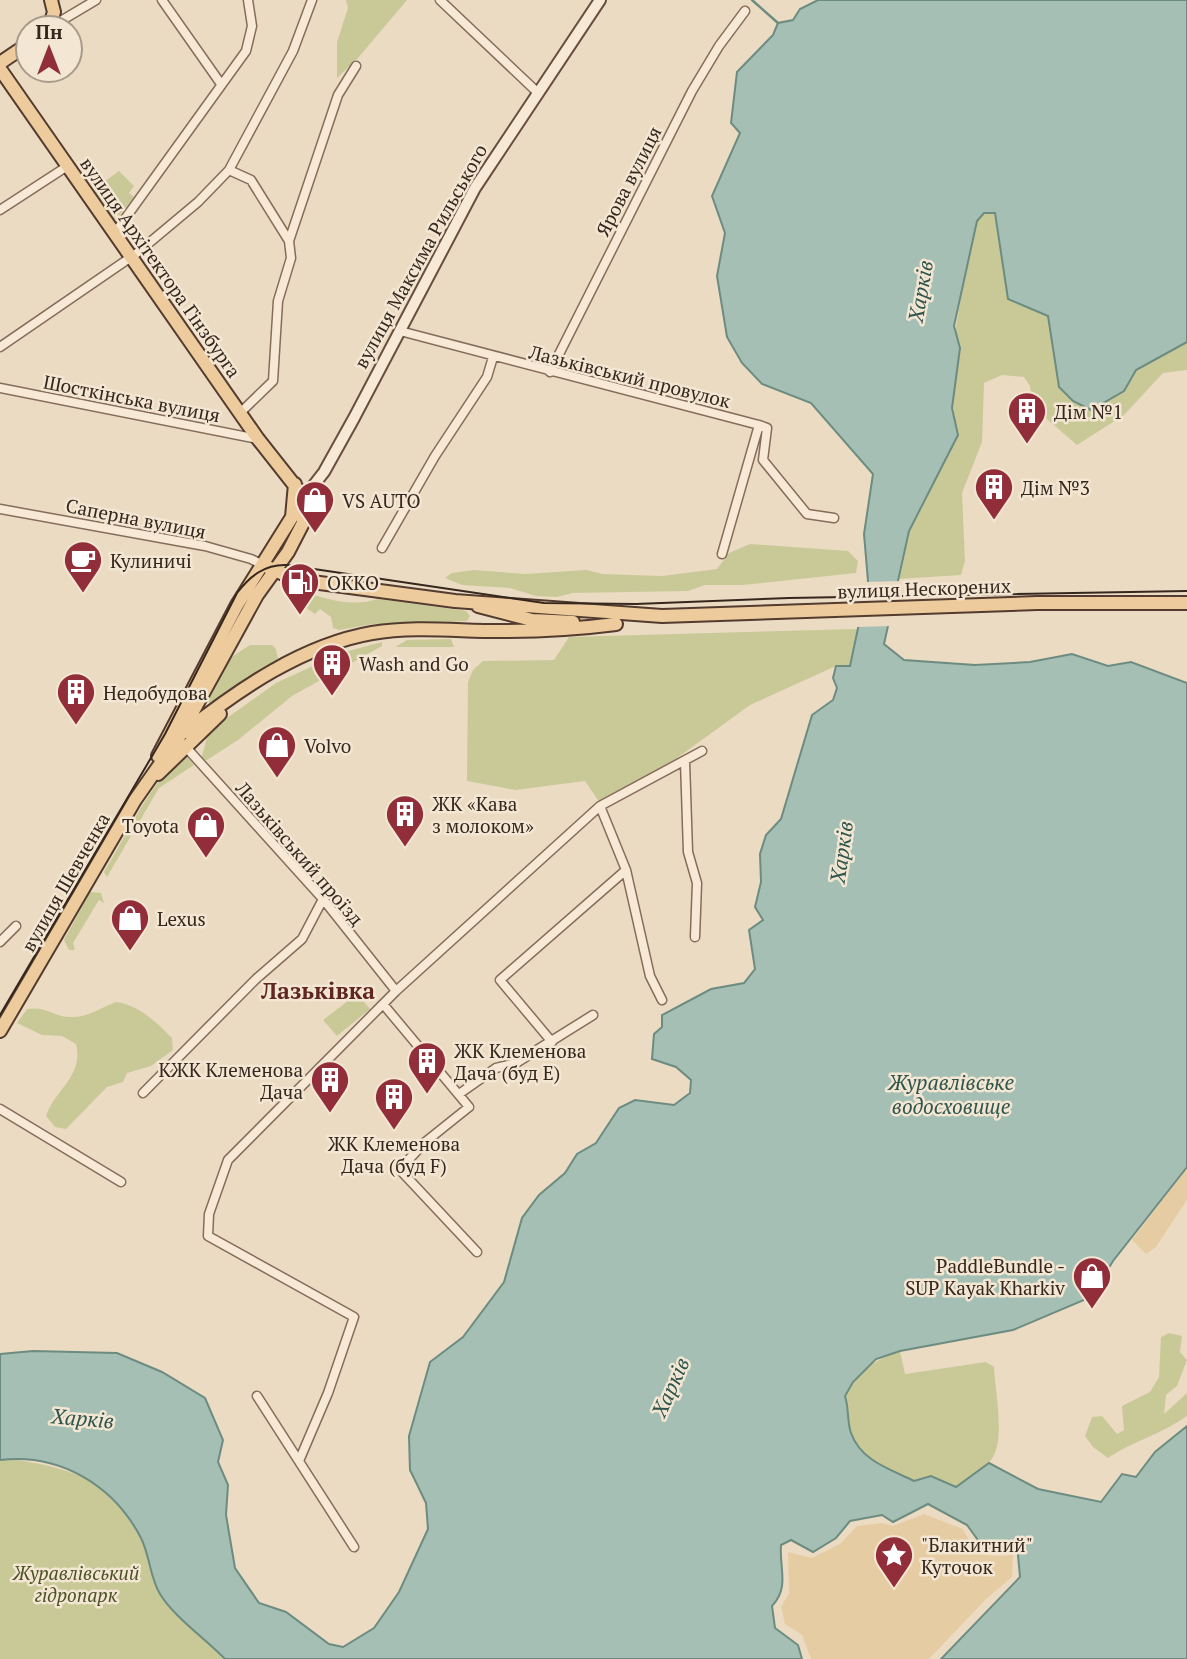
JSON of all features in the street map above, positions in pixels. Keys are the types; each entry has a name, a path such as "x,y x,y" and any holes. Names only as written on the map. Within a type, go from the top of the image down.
{"main road":[{"name":"вулиця Максима Рильського","path":"269,568 282,537 300,504 324,472 475,188 536,91 600,0"},
{"path":"0,66 14,55"},
{"name":"вулиця Архітектора Гінзбурга","path":"0,66 130,258 258,439 295,484"},
{"name":"вулиця Максима Рильського","path":"295,484 300,504"},
{"name":"вулиця Нескорених","path":"269,568 297,580 462,602 616,618 937,606 1187,603"},
{"name":"вулиця Шевченка","path":"0,1031 153,765 197,697 237,605 269,568"},
{"path":"461,628 468,626 473,618 462,602"},
{"name":"вулиця Нескорених","path":"462,602 532,620"},
{"path":"461,628 497,631 576,629 616,618"},
{"path":"182,742 215,709 263,678 321,648 357,636 532,620 616,618"},
{"path":"153,765 263,678"},
{"path":"182,742 178,729 197,697 205,705 215,709"},
{"name":"вулиця Шевченка","path":"142,788 182,742"}],"street":[{"path":"72,14 96,0"},
{"path":"162,0 221,84"},
{"path":"114,233 251,39 248,0"},
{"path":"0,347 130,258 198,202 229,170 293,51 312,0"},
{"path":"440,0 536,91"},
{"name":"Ярова вулиця","path":"550,372 692,91 719,46 745,11"},
{"path":"289,241 338,95 356,66"},
{"path":"0,210 66,167"},
{"path":"229,170 251,180 289,241 291,258 278,301 273,381 240,413"},
{"name":"Лазьківський провулок","path":"400,331 759,425"},
{"path":"382,548 435,456 487,377 493,357"},
{"name":"Шосткінська вулиця","path":"0,388 258,439"},
{"path":"722,554 759,425 767,428 763,460 807,514 834,518"},
{"name":"Саперна вулиця","path":"0,509 205,546 251,559 269,568"},
{"name":"Лазьківський проїзд","path":"182,742 323,899 396,991"},
{"path":"299,1461 328,1393 354,1317 208,1236 214,1195 228,1160 396,991 600,806 702,751"},
{"path":"685,761 688,852 696,883 695,937"},
{"path":"600,806 626,870 650,976 662,1000"},
{"path":"552,1042 500,980 626,870"},
{"path":"143,1093 256,979 302,939 323,899"},
{"path":"0,942 16,926"},
{"path":"383,1004 469,1107 404,1162 402,1172 477,1252"},
{"path":"459,1094 496,1068 516,1063 593,1015"},
{"path":"0,1109 121,1182"},
{"path":"257,1396 354,1547"}],"green space":[{"path":"346,0 407,0 358,58 337,78 337,42 348,8"},
{"path":"119,171 134,186 129,193 134,197 115,221 93,190"},
{"path":"984,213 994,213 1008,299 1048,316 1059,387 1073,401 1091,410 1124,391 1136,370 1187,341 1187,370 1163,373 1124,415 1077,445 1033,407 1030,386 1024,377 1002,375 984,383 982,442 962,493 965,561 961,575 898,579 909,531 958,435 952,382 956,328 977,221"},
{"path":"750,544 848,551 858,561 856,573 743,585 705,585 688,591 573,593 557,597 536,596 510,588 462,585 445,578 452,573 474,570 525,574 586,570 603,574 662,576 717,569 729,553"},
{"path":"298,590 337,601 357,603 378,599 466,611 470,616 467,621 373,624 339,630 333,628 331,617 320,609 315,614 306,608 309,603 295,595"},
{"path":"859,631 850,666 836,666 750,705 655,774 600,803 585,781 515,790 467,781 468,682 473,670 483,661 554,660 569,637"},
{"path":"451,639 454,647 395,647 407,640"},
{"path":"382,642 382,646 292,696 238,740 207,760 201,760 207,737 227,718 276,683 341,653"},
{"path":"250,645 272,645 276,649 278,659 213,705 207,701 230,658"},
{"path":"185,754 194,765 159,788 107,877 104,872 140,809 162,778"},
{"path":"90,892 101,893 104,903 99,900 73,943 75,950 69,950 64,940"},
{"path":"357,994 370,1009 337,1036 323,1020"},
{"path":"116,1002 140,1010 153,1020 172,1038 173,1050 151,1066 127,1073 123,1082 107,1087 66,1129 55,1127 46,1116 76,1065 76,1044 62,1036 42,1035 17,1023 27,1009 76,1017"},
{"path":"1169,1333 1182,1336 1180,1352 1187,1360 1177,1386 1166,1395 1164,1414 1187,1393 1187,1416 1108,1458 1093,1447 1085,1436 1092,1417 1102,1416 1117,1434 1124,1430 1122,1406 1150,1392 1159,1377 1161,1337"},
{"path":"900,1351 905,1374 986,1362 994,1367 999,1416 995,1452 984,1468 956,1487 931,1476 914,1482 886,1468 862,1451 851,1433 845,1396 868,1368 882,1358"},
{"name":"Журавлівський гідропарк","path":"10,1459 72,1473 106,1491 132,1522 145,1549 157,1588 166,1602 225,1659 0,1659 0,1460"}],"sand":[{"path":"1187,1167 1187,1200 1156,1247 1146,1254 1132,1240"},
{"name":"\"Блакитний\" Куточок","path":"924,1514 963,1529 972,1545 982,1553 994,1556 1013,1555 1012,1577 986,1599 929,1659 811,1659 802,1635 785,1624 781,1607 789,1593 788,1552 812,1558 840,1544 857,1526 882,1523 893,1526"}],"water":[{"name":"Журавлівське водосховище","path":"818,0 1187,0 1187,342 1136,370 1124,391 1091,410 1073,401 1059,387 1048,316 1008,299 995,213 984,213 977,221 954,326 960,348 952,408 958,435 909,531 884,644 904,660 975,665 1030,662 1072,654 1108,666 1131,662 1187,683 1187,1167 1113,1261 1091,1297 1013,1330 900,1351 876,1359 853,1382 845,1396 851,1433 862,1451 877,1463 914,1481 931,1476 956,1487 989,1463 1038,1489 1101,1502 1122,1474 1136,1477 1155,1452 1187,1426 1187,1659 941,1659 1020,1577 1017,1544 1004,1549 983,1547 967,1525 928,1504 893,1522 882,1515 850,1521 836,1538 813,1552 791,1540 781,1545 781,1592 772,1606 775,1628 798,1645 802,1659 225,1659 182,1619 160,1594 141,1538 130,1519 101,1489 64,1468 44,1462 0,1460 0,1354 33,1351 117,1353 162,1372 205,1398 223,1440 218,1462 228,1485 226,1515 235,1568 259,1603 286,1612 329,1644 343,1647 374,1628 399,1592 428,1529 426,1503 410,1470 409,1436 430,1362 463,1337 504,1282 522,1218 539,1195 565,1173 577,1154 596,1143 619,1108 635,1100 674,1105 690,1093 691,1080 676,1067 652,1059 654,1034 662,1027 662,1015 711,989 744,983 755,969 749,930 763,920 755,907 761,882 760,854 766,835 781,819 812,715 833,700 837,688 833,678 836,666 850,666 868,581 864,534 873,474 811,403 762,384 742,363 727,337 717,276 725,233 712,196 740,133 731,123 737,72 773,35 778,23 793,20 800,9"}],"pier":[{"path":"901,581 892,626 856,627 864,582"}],"waterway":[{"path":"752,0 778,23"}],"tram line":[{"path":"0,1015 165,734 237,593 247,581 265,569 287,565 544,603 636,604 789,598 1187,591"}],"place":[{"name":"Дім №1","path":"1027,445"},
{"name":"Дім №3","path":"994,521"},
{"name":"VS AUTO","path":"315,534"},
{"name":"Кулиничі","path":"83,594"},
{"name":"ОККО","path":"300,616"},
{"name":"Wash and Go","path":"332,697"},
{"name":"Недобудова","path":"76,726"},
{"name":"Volvo","path":"277,779"},
{"name":"ЖК «Кава з молоком»","path":"405,848"},
{"name":"Toyota","path":"206,859"},
{"name":"Lexus","path":"130,952"},
{"name":"ЖК Клеменова Дача (буд Е)","path":"427,1095"},
{"name":"КЖК Клеменова Дача","path":"330,1114"},
{"name":"ЖК Клеменова Дача (буд F)","path":"394,1131"},
{"name":"PaddleBundle - SUP Kayak Kharkiv","path":"1092,1310"},
{"name":"\"Блакитний\" Куточок","path":"894,1589"}],"district":[{"name":"Лазьківка","path":"318,990"}],"water label":[{"name":"Харків","path":"920,291"},
{"name":"Харків","path":"841,852"},
{"name":"Харків","path":"670,1387"},
{"name":"Харків","path":"83,1418"}]}
